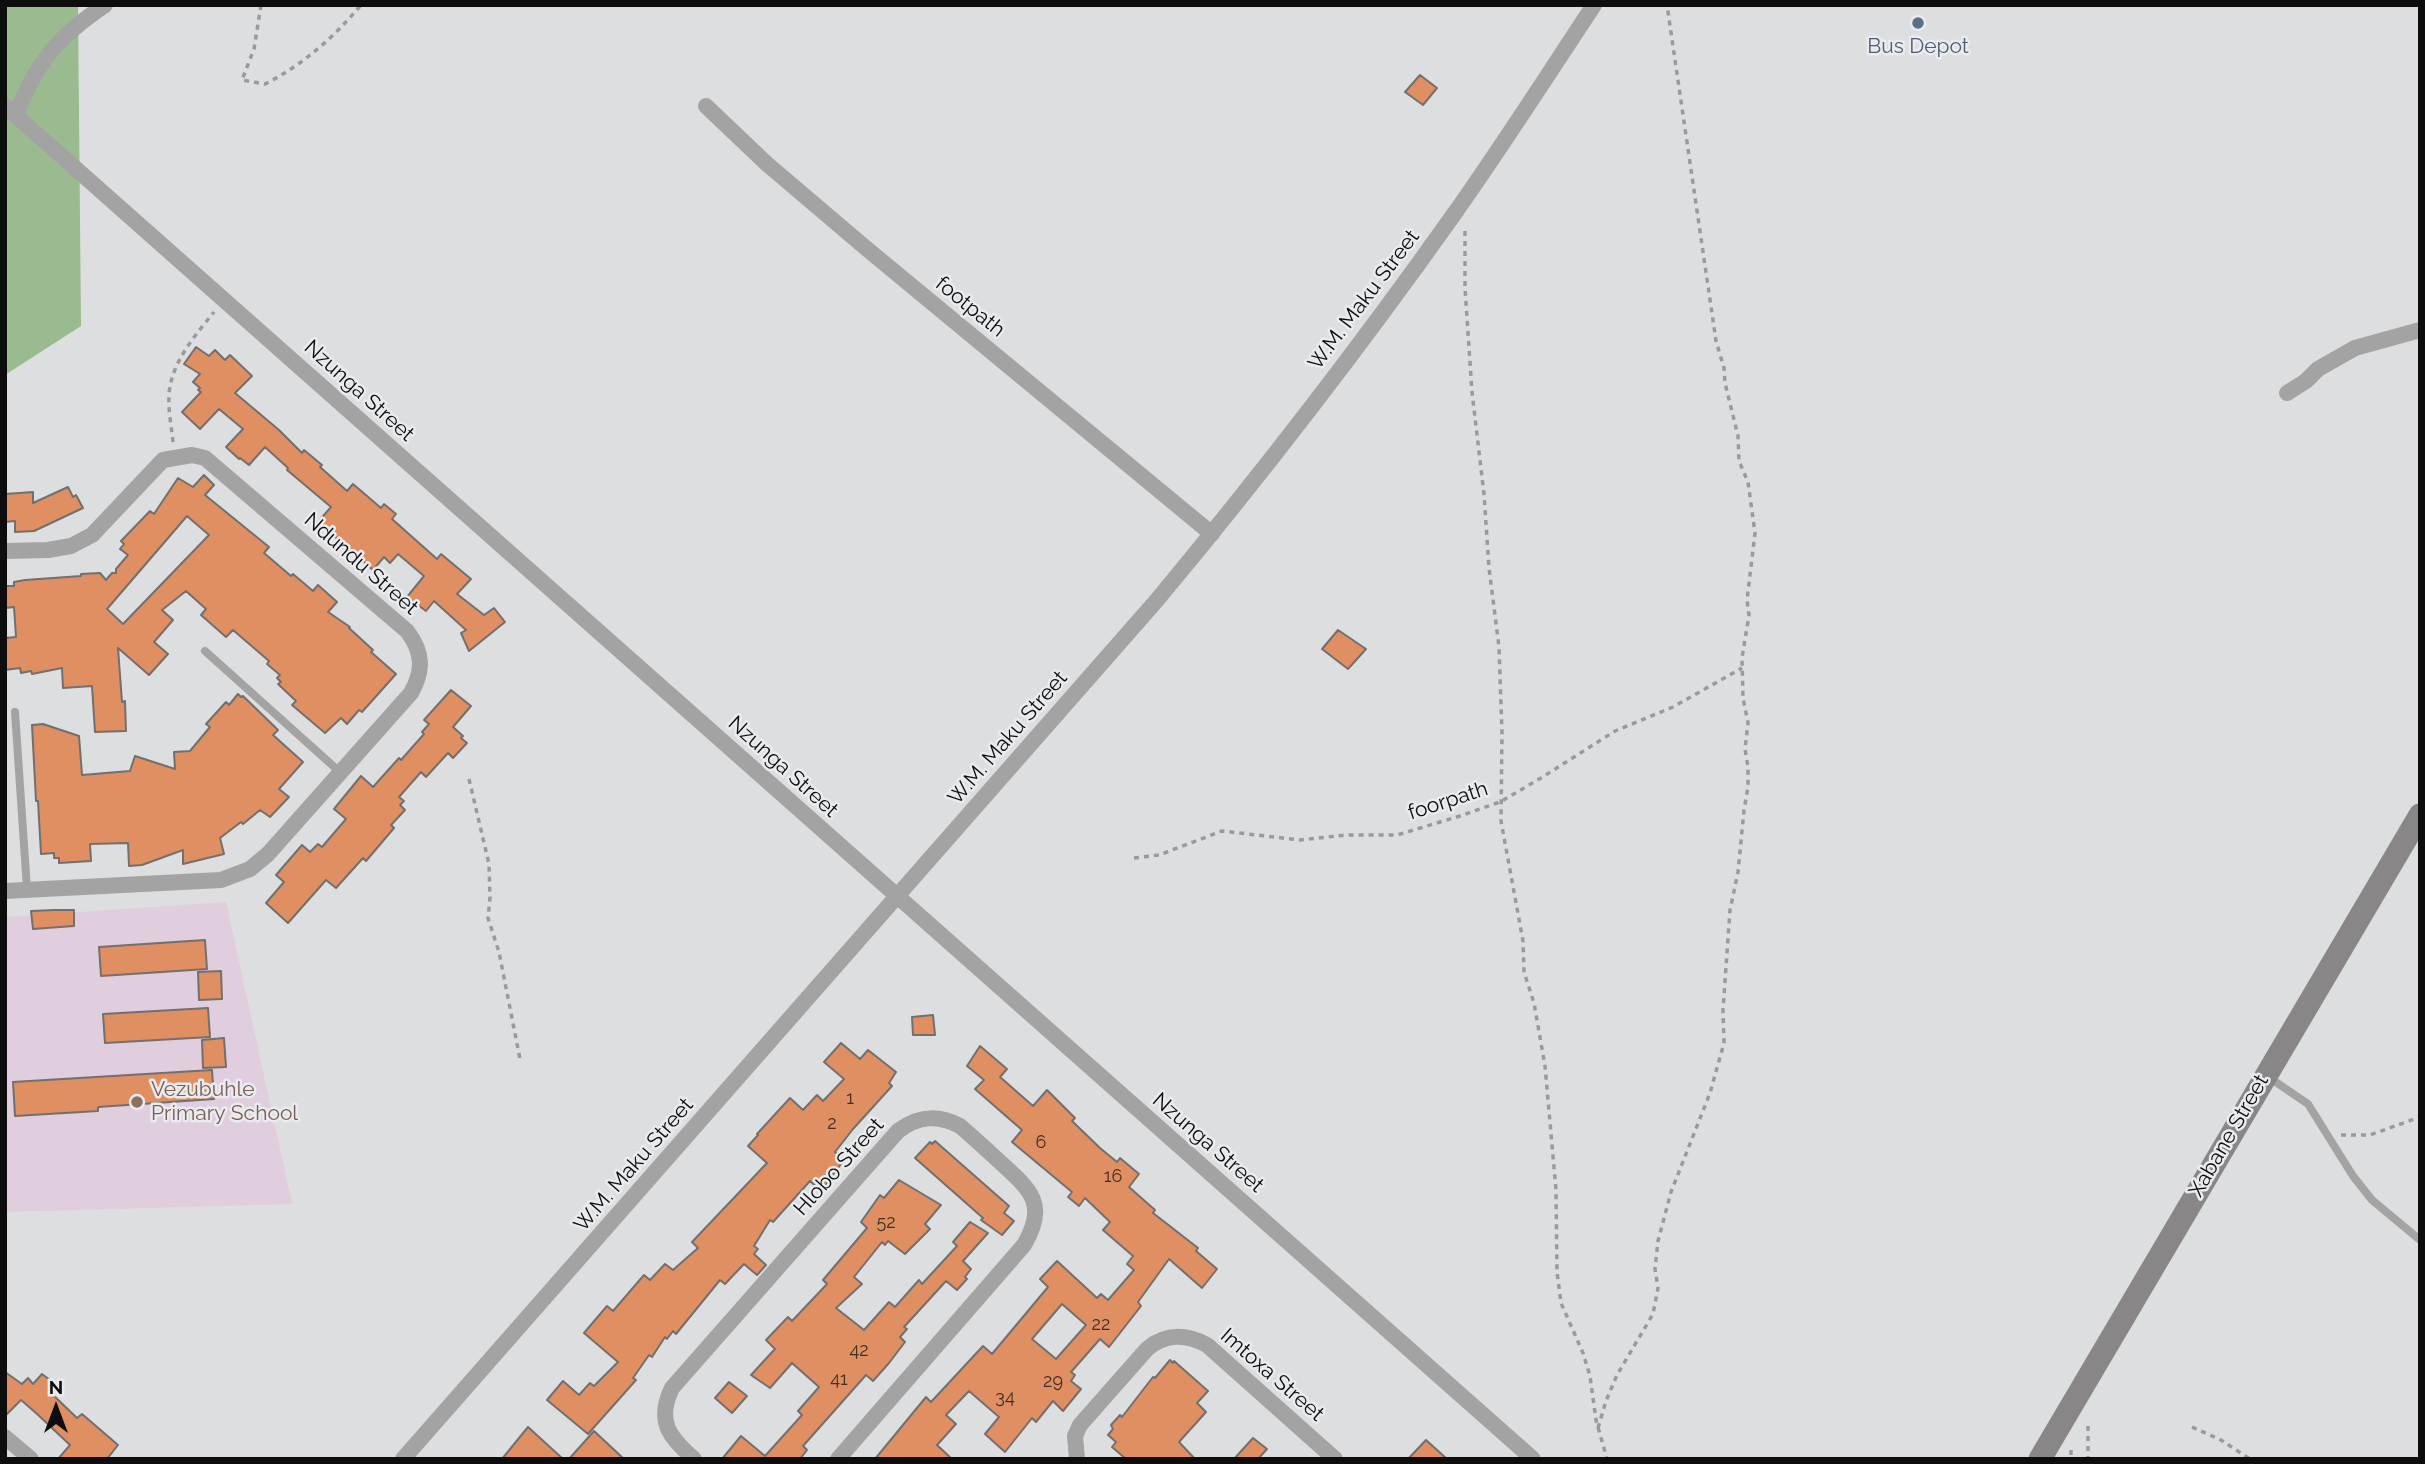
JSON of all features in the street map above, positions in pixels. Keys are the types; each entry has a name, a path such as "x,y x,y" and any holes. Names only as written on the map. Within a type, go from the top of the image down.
{"street":[{"path":"11,111 44,60 65,34 105,5"},
{"name":"W.M. Maku Street","path":"403,1459 1212,534 1383,312 1465,198 1594,5"},
{"name":"footpath","path":"706,106 767,164 867,249 1212,534"},
{"name":"Nzunga Street","path":"11,111 1533,1459"},
{"path":"2287,393 2306,381 2318,369 2355,348 2420,330"},
{"name":"Ndundu Street","path":"5,891 221,880 250,869 268,854 411,693 421,670 422,660 417,643 408,631 205,458 192,455 175,456"},
{"path":"5,551 48,550 71,546 92,535 163,460 175,456"},
{"name":"Xabane Street","path":"2040,1459 2420,815"},
{"name":"Hlobo Street","path":"694,1459 671,1435 666,1424 666,1401 672,1388 898,1131 922,1118 948,1119 960,1126 1028,1188 1036,1210 1035,1222 1024,1245 838,1459"},
{"name":"Imtoxa Street","path":"1077,1459 1075,1436 1086,1416 1156,1341 1183,1336 1207,1345 1335,1459"},
{"path":"5,1437 30,1459"}],"lane":[{"path":"205,650 341,773"},
{"path":"15,712 27,889"},
{"path":"2265,1075 2308,1104 2353,1176 2372,1200 2420,1240"}],"path":[{"path":"261,5 254,49 242,79 265,84 313,55 361,5"},
{"path":"1598,1428 1617,1375 1653,1314 1658,1287 1655,1269 1658,1241 1671,1192 1710,1093 1724,1043 1723,1010 1730,910 1738,872 1748,787 1745,749 1748,723 1743,698 1742,668 1754,549 1753,513 1748,482 1739,461 1738,436 1716,341 1667,5"},
{"path":"1465,198 1465,288 1472,392 1499,647 1501,821 1523,941 1524,972 1534,1003 1545,1066 1556,1190 1557,1272 1561,1303 1590,1376 1606,1459"},
{"path":"175,456 169,409 171,381 196,334 224,300"},
{"name":"foorpath","path":"1134,858 1160,855 1222,831 1300,840 1346,835 1396,835 1460,816 1500,802 1615,731 1673,707 1742,668"},
{"path":"469,779 489,864 488,918 499,952 520,1059"},
{"path":"2329,1139 2339,1135 2370,1135 2420,1117"},
{"path":"2088,1426 2088,1459"},
{"path":"2192,1427 2221,1440 2249,1459"}],"shaded area":[{"name":"Vezubuhle Primary School","path":"226,902 292,1204 5,1212 5,917"}],"green space":[{"path":"5,5 78,5 81,326 5,375"}],"building":[{"path":"1420,75 1437,88 1423,105 1405,92"},
{"path":"196,347 209,356 215,350 225,360 230,355 252,376 235,393 302,453 304,450 322,465 320,467 347,491 353,484 381,508 384,504 396,514 392,519 437,559 441,554 471,579 457,594 484,615 494,608 505,622 469,651 461,633 466,630 434,601 426,611 407,597 424,576 398,554 390,563 384,557 373,570 318,522 331,507 287,470 288,468 265,447 249,465 226,447 243,429 219,409 200,429 182,412 201,392 193,382 200,374 184,364"},
{"path":"204,475 214,485 205,495 269,547 264,553 291,576 293,574 313,591 318,585 337,602 328,612 350,627 373,650 371,652 396,674 362,712 359,710 347,724 341,718 325,733 292,705 296,701 278,684 281,682 277,678 280,675 267,664 269,661 233,630 226,637 201,615 206,609 186,591 162,610 173,620 154,642 168,654 149,675 118,648 126,731 95,732 92,686 63,688 62,668 32,674 31,671 21,673 20,668 5,670 5,638 16,637 14,607 5,608 5,586 14,586 14,582 25,580 81,574 100,573 106,580 112,573 116,573 116,569 128,555 120,549 124,544 121,541 150,511 154,514 178,478 193,487","holes":["187,516 209,535 123,624 107,609"]},
{"path":"68,487 83,508 34,531 15,532 15,521 5,522 5,494 33,492 33,503"},
{"path":"1338,630 1366,649 1348,669 1322,649"},
{"path":"451,690 471,706 453,727 467,743 453,758 448,753 426,777 421,772 399,797 404,801 400,805 405,810 391,825 394,828 366,861 363,858 336,888 326,880 288,923 266,903 284,882 276,875 302,845 310,852 318,844 322,847 346,819 334,809 361,776 373,787 424,734 422,732 429,724 424,720"},
{"path":"238,694 278,730 273,735 303,762 279,789 289,797 270,817 260,810 220,838 224,854 183,864 183,850 142,865 129,866 128,843 90,844 91,861 59,863 59,858 54,858 54,853 41,854 32,725 43,724 79,736 82,775 130,771 135,756 175,769 174,752 190,751 210,727 206,724 226,702 229,705"},
{"path":"74,910 74,926 33,929 31,911"},
{"path":"205,940 207,969 101,976 99,947"},
{"path":"221,971 222,999 199,1000 198,972"},
{"path":"208,1008 210,1037 105,1043 103,1014"},
{"path":"933,1015 935,1035 913,1035 912,1017"},
{"path":"224,1038 226,1067 203,1068 202,1040"},
{"path":"841,1043 860,1059 868,1050 896,1072 889,1083 892,1086 835,1152 844,1160 821,1191 810,1181 773,1222 770,1220 754,1246 758,1249 754,1254 766,1265 757,1275 744,1264 725,1284 720,1280 676,1334 673,1331 667,1339 665,1337 652,1357 649,1355 633,1378 636,1380 588,1434 547,1400 563,1381 579,1395 590,1383 594,1386 618,1362 584,1333 607,1306 613,1311 644,1275 650,1280 665,1264 673,1270 698,1248 692,1242 767,1163 748,1146 757,1134 790,1098 803,1110 817,1095 823,1101 844,1079 824,1062"},
{"path":"980,1046 1007,1069 1000,1077 1033,1106 1047,1090 1075,1118 1072,1121 1100,1148 1117,1162 1120,1158 1139,1174 1129,1187 1155,1210 1153,1213 1198,1248 1196,1251 1217,1269 1202,1288 1169,1259 1138,1302 1141,1306 1109,1347 1100,1339 1071,1372 1075,1375 1071,1381 1081,1389 1063,1411 1053,1401 1036,1422 1032,1418 1005,1452 985,1434 999,1417 969,1391 946,1415 956,1424 937,1445 952,1459 875,1459 926,1397 931,1402 983,1346 992,1354 1048,1287 1040,1279 1057,1261 1097,1298 1101,1294 1108,1300 1134,1270 1127,1264 1133,1256 1103,1230 1110,1222 1085,1198 1079,1206 1068,1197 1072,1192 1012,1142 1022,1130 975,1089 984,1080 967,1066","holes":["1062,1304 1086,1325 1056,1359 1032,1339"]},
{"path":"212,1070 214,1099 15,1116 13,1082"},
{"path":"935,1141 1009,1206 1004,1213 1014,1221 1002,1235 981,1220 983,1218 915,1158 930,1142 932,1144"},
{"path":"899,1180 941,1205 925,1224 930,1229 905,1254 888,1241 885,1245 882,1242 854,1277 862,1284 836,1308 864,1330 889,1302 895,1307 919,1280 922,1284 957,1246 953,1242 970,1222 988,1233 963,1261 971,1269 965,1277 967,1279 957,1290 946,1281 904,1327 907,1329 900,1337 905,1342 889,1363 873,1381 866,1375 803,1446 807,1450 800,1459 722,1459 741,1436 765,1456 802,1415 798,1411 819,1387 792,1363 770,1388 751,1375 775,1349 766,1340 788,1317 792,1321 827,1284 823,1280 867,1228 861,1222 880,1195 884,1198"},
{"path":"1170,1360 1208,1391 1197,1403 1206,1412 1179,1442 1195,1459 1126,1459 1112,1447 1116,1442 1108,1435 1113,1429 1111,1425 1120,1415 1122,1417"},
{"path":"5,1372 22,1384 28,1378 33,1384 42,1374 58,1386 52,1394 77,1418 82,1414 118,1445 107,1459 58,1459 70,1445 21,1400 5,1416"},
{"path":"729,1382 747,1396 732,1413 715,1398"},
{"path":"528,1427 563,1459 502,1459"},
{"path":"594,1431 624,1459 569,1459"},
{"path":"1253,1438 1267,1449 1258,1459 1234,1459"},
{"path":"1426,1440 1447,1459 1408,1459"}],"place":[{"name":"Bus Depot","path":"1918,23"},
{"name":"Vezubuhle Primary School","path":"137,1102"}]}
